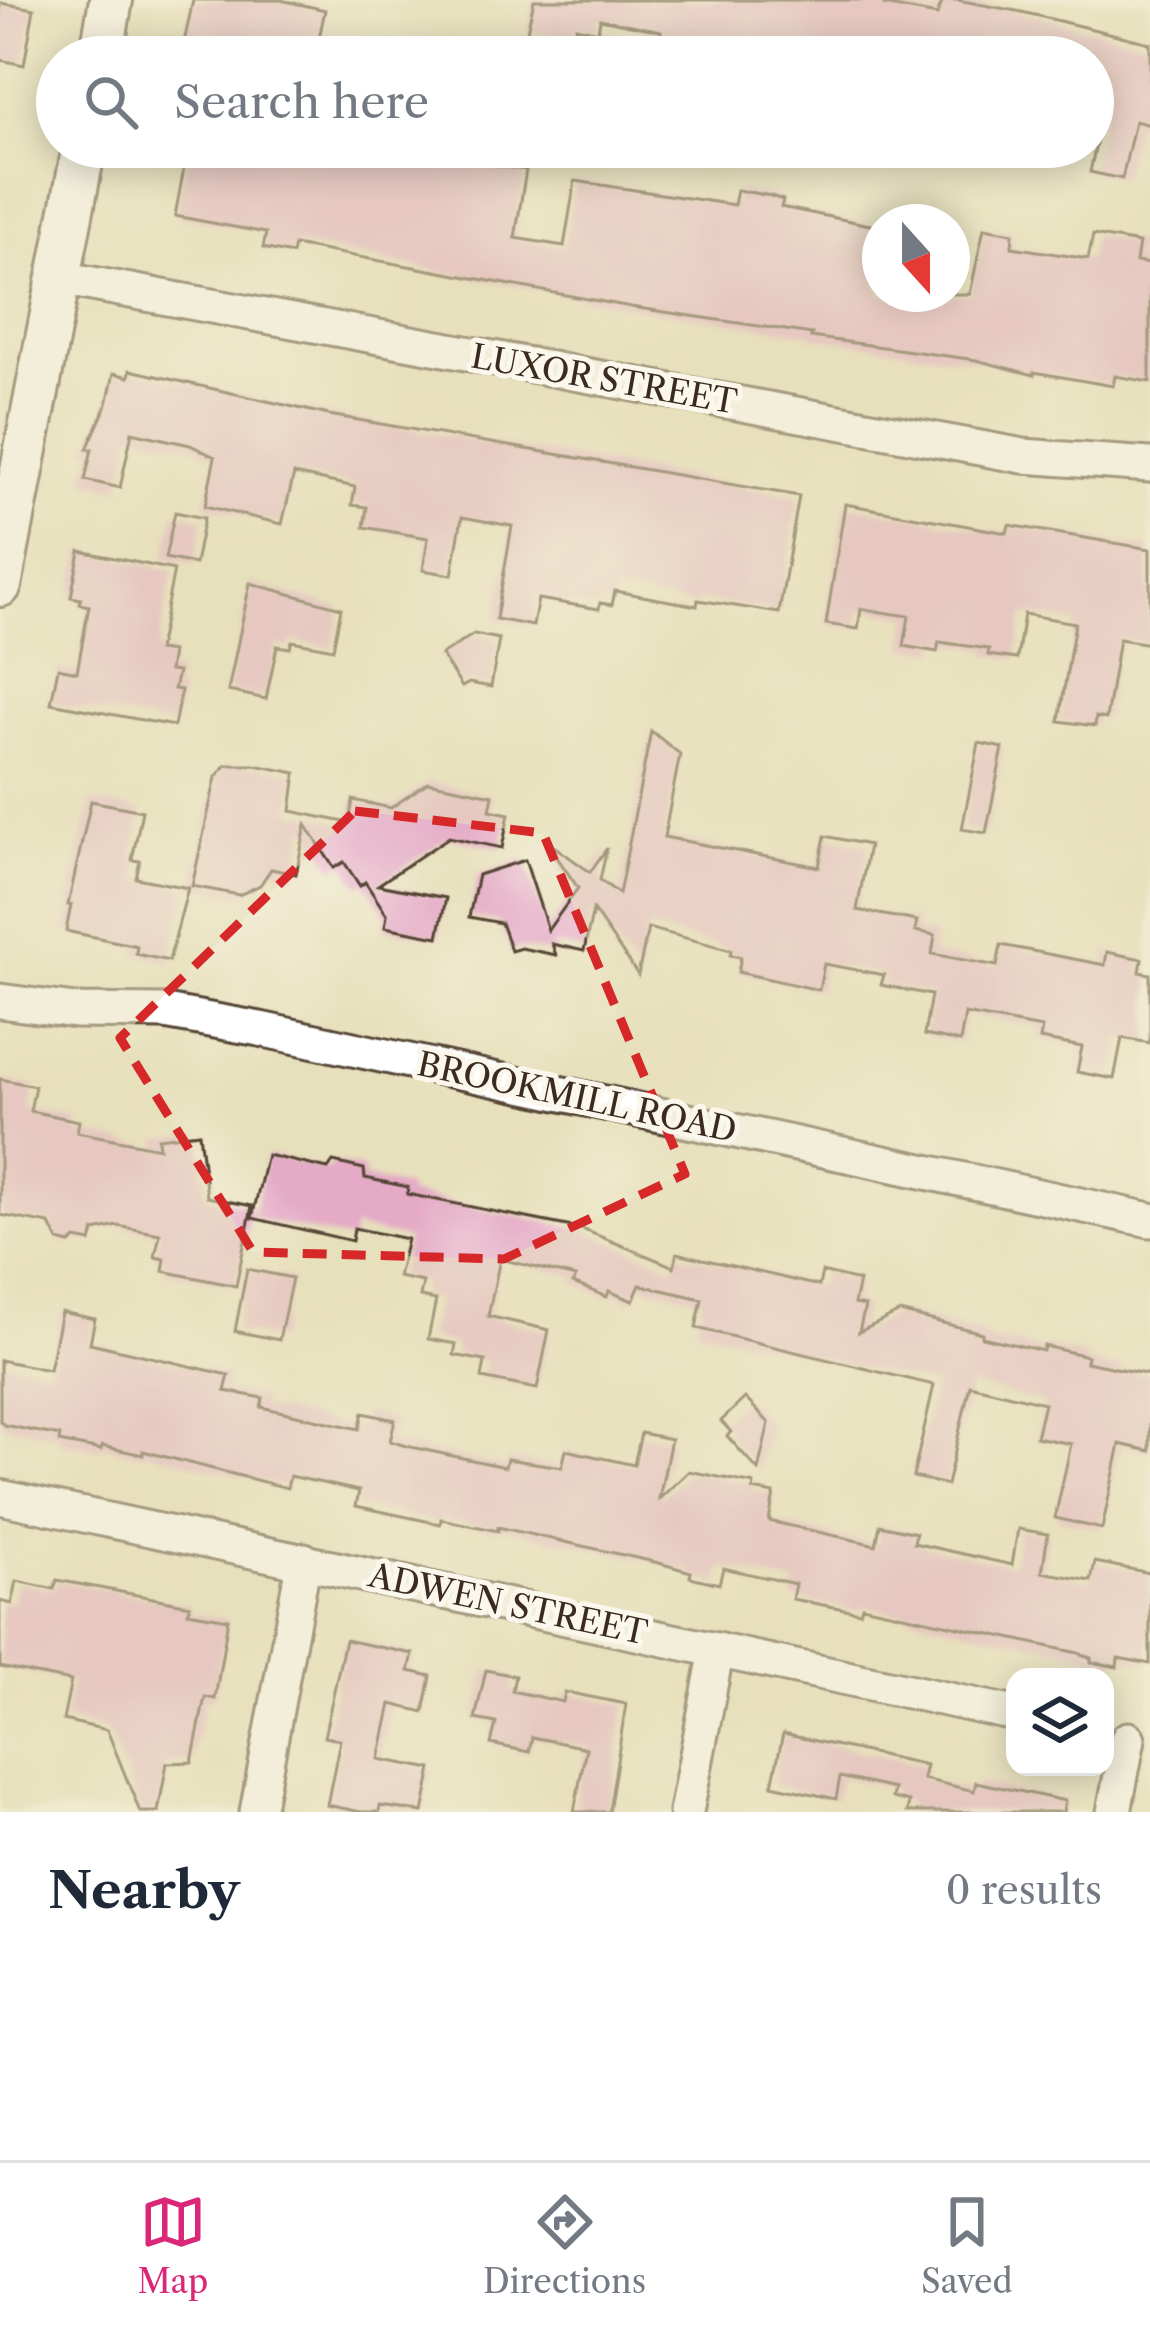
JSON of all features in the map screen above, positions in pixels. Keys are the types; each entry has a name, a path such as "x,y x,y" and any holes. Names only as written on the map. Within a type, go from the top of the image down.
{"street":[{"path":"105,36 111,0"},
{"path":"0,585 80,168"},
{"name":"LUXOR STREET","path":"59,278 1023,456 1150,465"},
{"name":"BROOKMILL ROAD","path":"0,1001 75,1011 165,1012 260,1028 1150,1220"},
{"name":"ADWEN STREET","path":"0,1497 1006,1712"},
{"path":"257,1812 304,1560"},
{"path":"686,1812 717,1650"},
{"path":"1114,1812 1128,1739"}],"highlighted area":[{"path":"355,811 543,833 685,1174 504,1259 253,1252 120,1038"}],"building":[{"path":"193,0 281,0 325,10 319,36 185,36"},
{"path":"534,0 885,0 884,5 937,15 943,0 957,0 1150,43 1150,125 1135,121 1122,179 1090,172 1091,168 1114,168 1114,36 661,36 661,31 600,19 598,32 576,27 573,36 527,31"},
{"path":"0,3 34,9 24,65 0,60"},
{"path":"184,168 526,170 515,238 564,246 575,181 734,205 737,190 771,196 783,200 781,207 862,223 862,312 970,312 984,228 1013,233 1012,247 1088,259 1093,235 1139,243 1136,262 1150,264 1150,382 1115,376 1113,386 1034,375 976,360 631,307 294,245 292,254 263,248 266,233 175,216"},
{"path":"130,370 329,415 799,496 779,613 698,600 697,606 615,591 612,605 600,603 599,609 538,599 533,626 496,619 512,526 462,517 452,575 423,570 428,538 364,527 367,507 352,505 355,487 294,474 282,524 205,506 215,457 190,445 132,432 120,488 85,480 92,449 87,449 107,404 114,373 129,377"},
{"path":"845,504 1007,533 1009,525 1150,549 1150,644 1119,639 1106,719 1096,717 1095,726 1059,721 1075,623 1024,614 1017,659 988,655 989,649 939,642 937,652 904,646 909,616 861,609 858,629 826,624"},
{"path":"175,512 204,518 195,564 165,558"},
{"path":"80,551 174,570 158,650 172,652 169,671 178,672 174,689 181,690 174,726 51,703 58,668 77,672 89,606 71,597"},
{"path":"250,583 341,608 333,649 292,641 290,648 277,646 266,699 228,691"},
{"path":"474,634 499,639 491,687 469,683 462,687 441,655"},
{"path":"651,731 680,754 664,837 819,867 825,836 869,845 857,910 917,921 915,931 935,935 932,954 997,966 1001,945 1105,965 1107,952 1142,959 1140,972 1150,974 1150,1043 1122,1038 1114,1079 1077,1072 1082,1047 1040,1039 1042,1028 965,1014 960,1042 924,1035 931,995 881,985 884,975 824,964 819,990 738,972 741,957 730,955 731,950 648,928 638,975 593,910 584,951 552,944 556,955 521,948 511,951 501,923 469,917 478,875 525,860 548,930 578,888 552,850 555,847 590,872 607,848 600,880 619,894"},
{"path":"979,743 1003,748 986,833 962,829"},
{"path":"226,765 296,773 291,811 349,823 353,800 391,808 428,782 493,795 490,810 509,814 502,848 449,837 378,885 446,898 438,937 385,927 387,915 365,882 360,886 344,862 334,868 306,825 296,874 271,869 260,885 239,895 192,886 216,777"},
{"path":"91,801 142,811 132,860 140,861 136,878 188,888 169,961 136,954 137,946 66,931"},
{"path":"0,1079 35,1086 30,1111 79,1121 77,1132 159,1148 158,1138 199,1133 207,1197 252,1206 236,1286 163,1271 165,1259 155,1257 160,1234 118,1226 94,1231 91,1242 76,1239 70,1244 58,1241 50,1224 0,1215"},
{"path":"267,1155 328,1169 333,1162 364,1169 365,1178 408,1187 407,1194 582,1229 674,1267 677,1253 819,1286 822,1272 859,1281 854,1304 865,1306 859,1332 900,1312 982,1333 982,1337 1043,1351 1044,1346 1087,1356 1086,1362 1150,1375 1150,1451 1120,1444 1102,1529 1055,1518 1071,1444 1036,1437 1044,1403 970,1385 947,1485 913,1477 934,1385 696,1328 702,1299 640,1285 633,1301 609,1291 607,1297 573,1283 576,1277 500,1259 488,1316 549,1330 537,1389 482,1378 485,1361 454,1355 456,1344 428,1339 436,1300 420,1297 423,1282 398,1277 407,1239 354,1228 352,1241 252,1218"},
{"path":"247,1269 292,1278 279,1340 235,1331"},
{"path":"61,1312 95,1319 90,1343 229,1375 225,1391 263,1398 261,1407 359,1429 363,1413 395,1420 390,1441 406,1446 505,1467 507,1459 562,1467 566,1450 634,1465 641,1433 671,1439 659,1499 689,1471 754,1484 753,1490 774,1494 769,1521 876,1545 880,1525 916,1533 914,1543 1012,1565 1018,1529 1048,1534 1042,1572 1091,1581 1095,1562 1150,1573 1150,1664 1118,1658 1117,1667 1091,1662 1078,1653 862,1606 860,1612 792,1599 795,1584 723,1568 719,1584 659,1563 498,1527 498,1531 441,1519 440,1524 356,1506 359,1491 290,1476 287,1488 143,1451 143,1455 102,1446 101,1450 4,1425 0,1421 0,1360 49,1370"},
{"path":"745,1398 769,1423 758,1470 727,1436 731,1432 721,1421"},
{"path":"57,1580 190,1605 188,1612 228,1619 215,1699 205,1697 192,1762 167,1763 158,1812 140,1812 107,1730 63,1720 71,1681 0,1667 0,1601 12,1604 17,1581 54,1589"},
{"path":"345,1640 413,1654 409,1671 431,1676 424,1712 391,1704 379,1759 432,1769 423,1812 380,1806 379,1812 361,1812 327,1805 340,1740 324,1737"},
{"path":"486,1670 515,1676 512,1691 563,1702 565,1692 626,1704 609,1812 574,1812 586,1748 532,1737 529,1752 491,1744 496,1723 475,1719"},
{"path":"783,1734 926,1765 923,1779 974,1791 976,1782 1065,1801 1063,1812 907,1812 909,1802 892,1798 894,1789 840,1777 836,1799 772,1785"}]}
